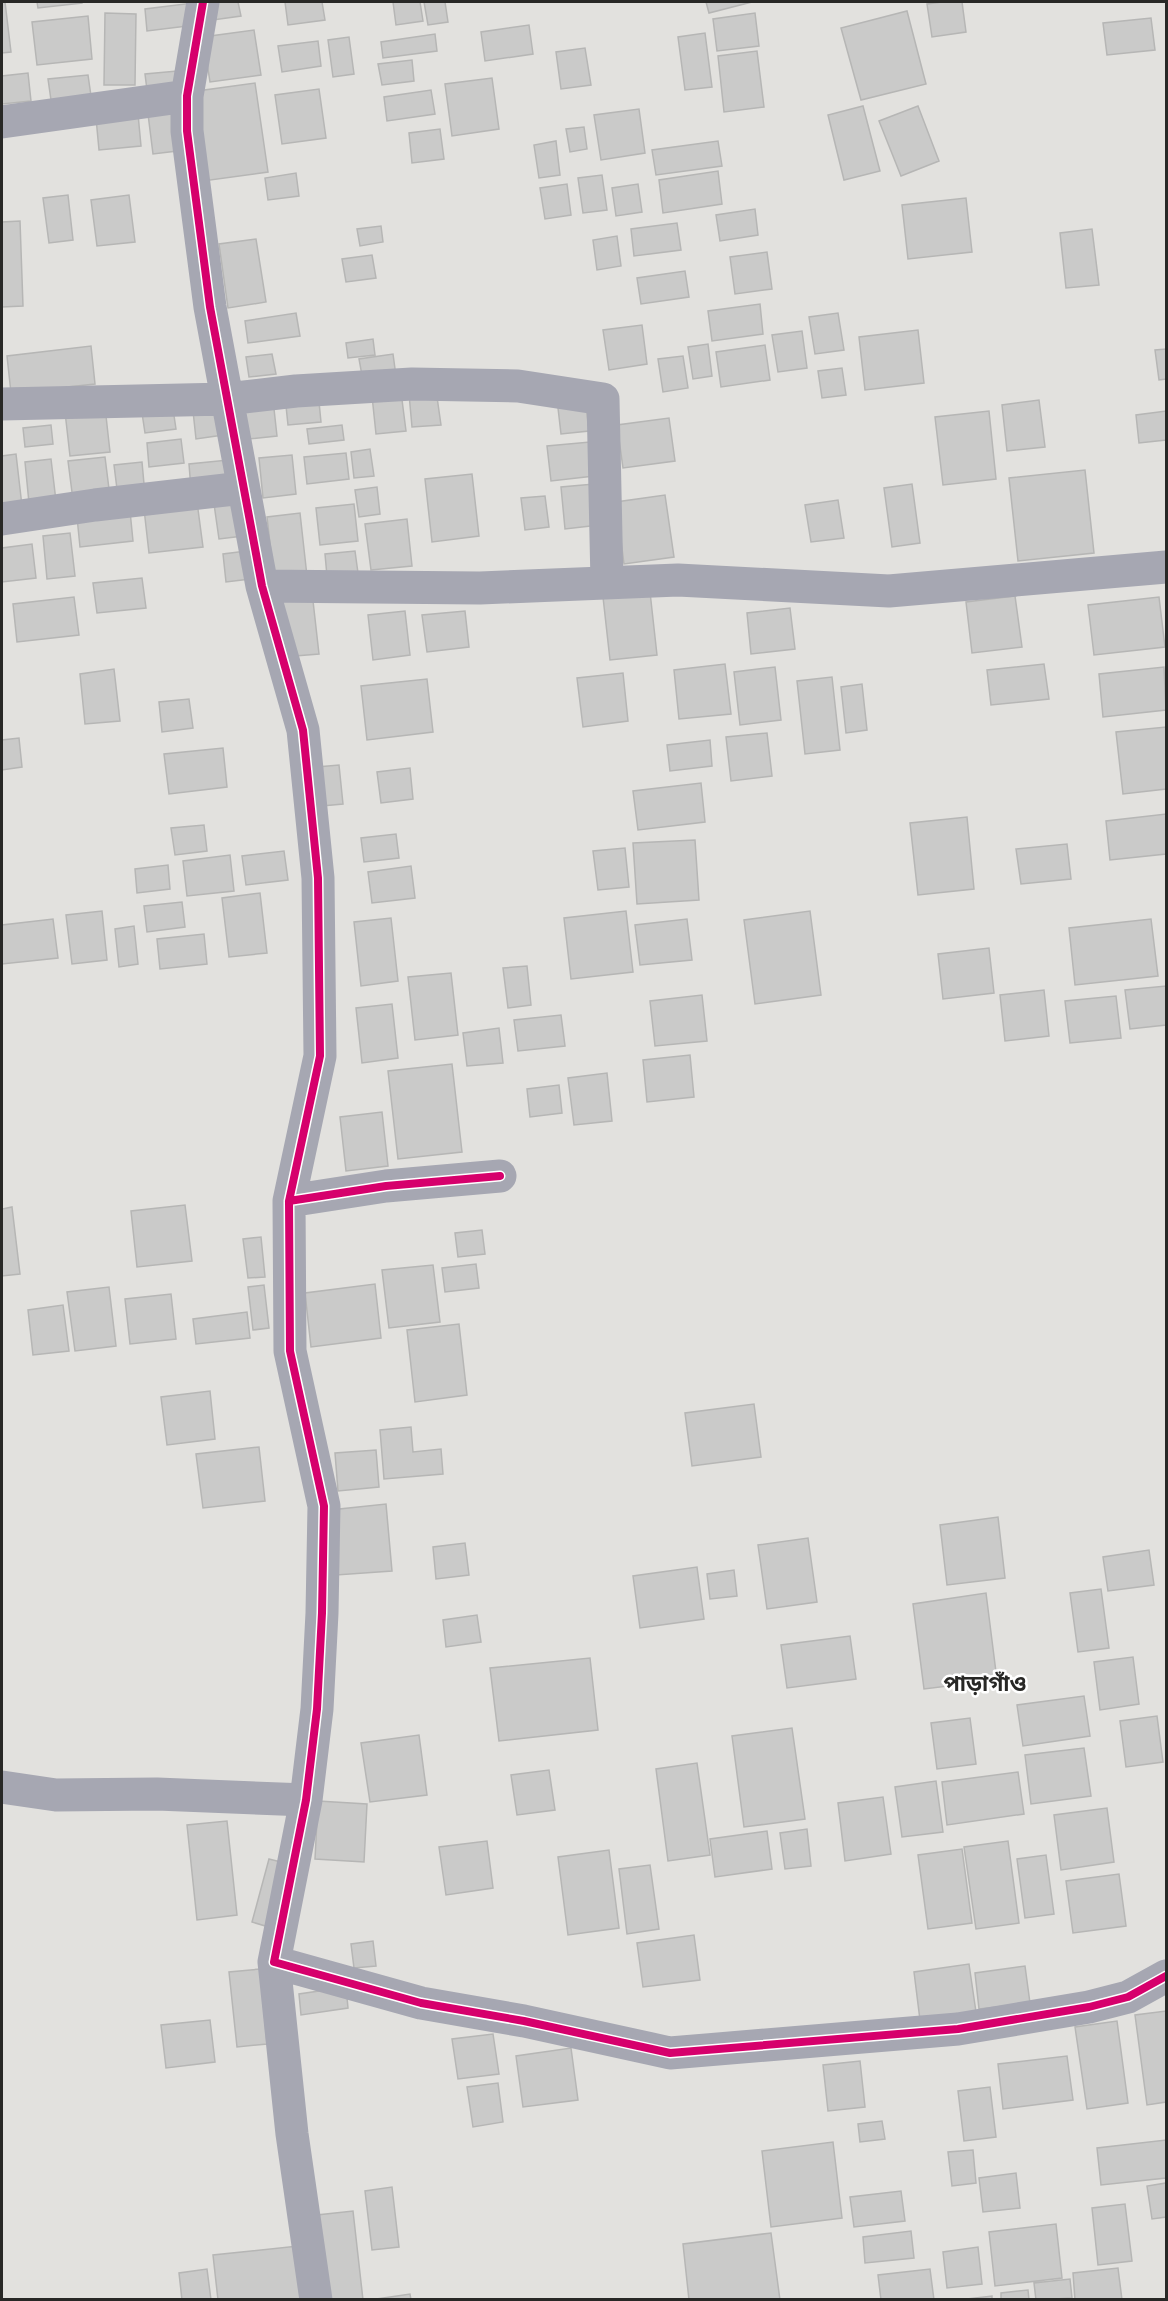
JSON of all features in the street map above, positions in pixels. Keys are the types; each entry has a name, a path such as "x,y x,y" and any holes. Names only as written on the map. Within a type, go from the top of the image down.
{"street":[{"path":"203,2 187,96 187,130 210,308 262,586 303,729 318,878 320,1056 289,1201 290,1351 324,1506 322,1613 317,1709 306,1800 274,1962 292,2134 316,2300"},
{"path":"2,122 187,96"},
{"path":"2,404 227,399 296,391 412,384 518,386 603,399 607,583"},
{"path":"2,519 243,488"},
{"path":"262,586 480,588 678,580 889,591 1167,567"},
{"path":"289,1201 386,1186 500,1176"},
{"path":"2,1787 56,1795 157,1794 306,1800"},
{"path":"274,1962 421,2003 524,2021 670,2053 958,2029 1089,2007 1128,1997 1167,1976"}],"building":[{"path":"2,2 5,2 11,52 2,53"},
{"path":"37,2 82,2 82,3 38,8"},
{"path":"211,2 238,2 241,16 213,20"},
{"path":"285,2 322,2 325,20 288,25"},
{"path":"393,2 420,2 423,21 396,25"},
{"path":"424,2 445,2 448,22 428,25"},
{"path":"706,2 752,2 709,13"},
{"path":"962,2 966,32 932,37 927,4"},
{"path":"193,3 195,25 147,31 145,9"},
{"path":"907,11 926,84 861,100 841,28"},
{"path":"105,13 136,14 135,85 104,85"},
{"path":"755,13 759,46 717,51 713,19"},
{"path":"88,16 92,59 37,65 32,22"},
{"path":"1151,18 1155,50 1107,55 1103,23"},
{"path":"529,25 533,54 485,61 481,32"},
{"path":"254,30 261,75 210,82 203,37"},
{"path":"705,33 712,87 685,90 678,37"},
{"path":"435,34 437,51 383,58 381,42"},
{"path":"349,37 354,74 333,77 328,40"},
{"path":"318,41 321,66 282,72 278,46"},
{"path":"585,48 591,85 561,89 556,52"},
{"path":"757,51 764,107 724,112 718,56"},
{"path":"412,60 414,81 382,85 378,64"},
{"path":"177,71 179,87 147,90 145,74"},
{"path":"28,73 31,101 2,104 2,76"},
{"path":"88,75 92,103 52,107 48,79"},
{"path":"492,78 499,129 452,136 445,84"},
{"path":"255,83 268,172 203,181 190,92"},
{"path":"319,89 326,138 282,144 275,95"},
{"path":"431,90 435,114 387,121 384,97"},
{"path":"863,106 880,171 844,180 828,115"},
{"path":"918,106 939,161 901,176 879,121"},
{"path":"639,109 645,153 601,160 594,115"},
{"path":"173,112 177,151 153,154 148,114"},
{"path":"138,114 141,146 99,150 96,118"},
{"path":"584,127 587,149 570,152 566,129"},
{"path":"440,129 444,159 412,163 409,133"},
{"path":"556,141 560,175 539,178 534,145"},
{"path":"718,141 722,166 656,175 652,150"},
{"path":"718,171 722,204 663,213 659,180"},
{"path":"296,173 299,196 268,200 265,178"},
{"path":"602,175 607,210 583,213 578,178"},
{"path":"567,184 571,215 545,219 540,188"},
{"path":"638,184 642,212 616,216 612,188"},
{"path":"68,195 73,240 49,243 43,198"},
{"path":"129,195 135,242 97,246 91,200"},
{"path":"966,198 972,252 908,259 902,205"},
{"path":"755,209 758,235 720,241 716,215"},
{"path":"20,221 23,306 2,307 2,222"},
{"path":"677,223 681,250 634,256 631,229"},
{"path":"381,226 383,242 360,246 357,229"},
{"path":"1092,229 1099,285 1066,288 1060,233"},
{"path":"617,236 621,266 597,270 593,240"},
{"path":"256,239 266,302 228,308 219,244"},
{"path":"767,252 772,289 735,294 730,257"},
{"path":"372,255 376,278 346,282 342,259"},
{"path":"685,271 689,297 641,304 637,278"},
{"path":"760,304 763,334 712,341 708,311"},
{"path":"296,313 300,336 248,343 245,321"},
{"path":"838,313 844,350 815,354 809,317"},
{"path":"642,325 647,364 609,370 603,330"},
{"path":"918,330 924,383 865,390 859,337"},
{"path":"802,331 807,368 778,372 772,335"},
{"path":"373,339 375,355 348,358 346,343"},
{"path":"708,344 712,376 693,379 688,347"},
{"path":"765,345 770,380 721,387 716,352"},
{"path":"91,346 95,384 11,393 7,356"},
{"path":"1166,349 1166,379 1159,380 1155,350"},
{"path":"272,354 276,374 249,377 246,357"},
{"path":"393,354 396,376 363,381 359,359"},
{"path":"683,356 688,388 663,392 658,359"},
{"path":"842,368 846,395 822,398 818,371"},
{"path":"436,390 441,425 412,427 409,394"},
{"path":"401,392 406,431 376,434 372,396"},
{"path":"273,400 277,436 248,439 244,403"},
{"path":"1039,400 1045,447 1007,451 1002,405"},
{"path":"319,402 321,422 288,425 286,406"},
{"path":"586,406 589,431 561,434 558,408"},
{"path":"105,407 110,452 70,456 65,412"},
{"path":"173,409 176,429 145,433 142,413"},
{"path":"219,409 223,435 196,439 193,411"},
{"path":"989,411 996,479 943,485 935,417"},
{"path":"1166,411 1166,440 1139,443 1136,415"},
{"path":"669,418 675,461 623,468 617,425"},
{"path":"51,425 53,444 25,447 23,428"},
{"path":"342,425 344,440 309,444 307,429"},
{"path":"181,439 184,463 149,467 147,443"},
{"path":"590,442 594,476 551,481 547,446"},
{"path":"370,449 374,476 354,478 351,452"},
{"path":"346,453 349,479 307,484 304,457"},
{"path":"16,454 22,506 2,508 2,456"},
{"path":"292,455 296,494 263,498 259,458"},
{"path":"105,457 110,497 73,500 68,461"},
{"path":"51,459 56,501 29,503 25,462"},
{"path":"228,460 230,485 191,489 189,464"},
{"path":"142,462 145,495 118,497 114,465"},
{"path":"1085,470 1094,553 1018,561 1009,478"},
{"path":"472,474 479,536 432,542 425,479"},
{"path":"594,484 599,525 565,529 561,487"},
{"path":"912,484 920,543 892,547 884,488"},
{"path":"377,487 380,514 359,517 355,490"},
{"path":"665,495 674,557 624,564 616,502"},
{"path":"545,496 549,527 525,530 521,498"},
{"path":"838,500 844,538 811,542 805,505"},
{"path":"197,502 203,547 149,553 144,509"},
{"path":"239,502 243,536 219,539 214,504"},
{"path":"354,504 358,541 320,545 316,508"},
{"path":"130,511 133,541 80,547 77,517"},
{"path":"300,513 307,576 274,579 267,517"},
{"path":"407,519 412,566 371,570 365,524"},
{"path":"70,533 75,576 47,579 43,536"},
{"path":"32,544 36,578 2,582 2,548"},
{"path":"246,551 250,579 226,582 223,554"},
{"path":"355,551 358,573 327,576 325,554"},
{"path":"142,578 146,608 97,613 93,583"},
{"path":"312,592 319,654 283,657 276,597"},
{"path":"650,592 657,655 610,660 603,597"},
{"path":"1015,596 1022,647 972,653 966,602"},
{"path":"74,597 79,635 17,642 13,604"},
{"path":"1159,597 1165,647 1094,655 1088,605"},
{"path":"790,608 795,649 751,654 747,613"},
{"path":"405,611 410,655 373,660 368,615"},
{"path":"465,611 469,647 427,652 422,615"},
{"path":"725,664 731,714 679,719 674,670"},
{"path":"1044,664 1049,699 991,705 987,670"},
{"path":"775,667 781,720 740,725 734,672"},
{"path":"1164,667 1166,710 1103,717 1099,674"},
{"path":"114,669 120,721 85,724 80,674"},
{"path":"623,673 628,721 583,727 577,678"},
{"path":"832,677 840,750 805,754 797,681"},
{"path":"427,679 433,732 367,740 361,686"},
{"path":"862,684 867,730 846,733 841,687"},
{"path":"189,699 193,728 162,732 159,702"},
{"path":"1166,727 1166,789 1123,794 1116,732"},
{"path":"767,733 772,776 731,781 726,737"},
{"path":"19,738 22,767 2,770 2,740"},
{"path":"710,740 712,766 670,771 667,745"},
{"path":"223,748 227,787 169,794 164,754"},
{"path":"339,765 343,804 322,806 317,767"},
{"path":"410,768 413,799 381,803 377,772"},
{"path":"701,783 705,822 638,830 633,791"},
{"path":"1166,814 1166,854 1110,860 1106,821"},
{"path":"967,817 974,889 918,895 910,823"},
{"path":"204,825 207,851 175,855 171,828"},
{"path":"396,834 399,858 364,862 361,838"},
{"path":"695,840 699,900 637,904 633,843"},
{"path":"1067,844 1071,879 1021,884 1016,849"},
{"path":"625,848 629,887 598,890 593,851"},
{"path":"284,851 288,880 246,885 242,856"},
{"path":"230,855 234,891 187,896 183,861"},
{"path":"168,865 170,889 137,893 135,869"},
{"path":"411,866 415,898 372,903 368,872"},
{"path":"260,893 267,953 229,957 222,898"},
{"path":"182,902 185,927 147,932 144,906"},
{"path":"102,911 107,960 72,964 66,915"},
{"path":"626,911 633,972 571,979 564,918"},
{"path":"810,911 821,995 755,1004 744,920"},
{"path":"391,918 398,981 361,986 354,922"},
{"path":"53,919 58,958 2,964 2,925"},
{"path":"687,919 692,960 640,965 635,925"},
{"path":"1151,919 1158,976 1075,985 1069,928"},
{"path":"134,926 138,964 119,967 115,929"},
{"path":"204,934 207,964 160,969 157,939"},
{"path":"989,948 994,993 943,999 938,954"},
{"path":"527,966 531,1005 508,1008 503,968"},
{"path":"451,973 458,1035 415,1040 408,977"},
{"path":"1166,986 1166,1025 1130,1029 1125,990"},
{"path":"1044,990 1049,1036 1005,1041 1000,995"},
{"path":"702,995 707,1041 655,1046 650,1001"},
{"path":"1116,996 1121,1038 1070,1043 1065,1001"},
{"path":"392,1004 398,1058 362,1063 356,1008"},
{"path":"561,1015 565,1046 518,1051 514,1020"},
{"path":"499,1028 503,1063 467,1066 463,1033"},
{"path":"690,1055 694,1097 647,1102 643,1060"},
{"path":"452,1064 462,1152 398,1159 388,1071"},
{"path":"607,1073 612,1121 574,1125 568,1078"},
{"path":"559,1085 562,1113 530,1117 527,1089"},
{"path":"382,1112 388,1166 346,1171 340,1117"},
{"path":"185,1205 192,1261 137,1267 131,1211"},
{"path":"12,1207 20,1274 2,1276 2,1209"},
{"path":"482,1230 485,1254 458,1257 455,1233"},
{"path":"261,1237 265,1277 248,1278 243,1239"},
{"path":"476,1264 479,1288 445,1292 442,1268"},
{"path":"433,1265 440,1322 389,1328 382,1270"},
{"path":"375,1284 381,1338 311,1347 305,1293"},
{"path":"264,1285 269,1328 253,1330 248,1287"},
{"path":"109,1287 116,1346 75,1351 67,1292"},
{"path":"171,1294 176,1339 130,1344 125,1299"},
{"path":"63,1305 69,1351 33,1355 28,1310"},
{"path":"247,1312 250,1338 196,1344 193,1319"},
{"path":"459,1324 467,1395 415,1402 407,1330"},
{"path":"210,1391 215,1439 167,1445 161,1397"},
{"path":"754,1404 761,1457 692,1466 685,1413"},
{"path":"411,1427 413,1452 441,1449 443,1474 384,1479 380,1430"},
{"path":"259,1447 265,1501 203,1508 196,1454"},
{"path":"376,1450 379,1487 338,1491 335,1453"},
{"path":"386,1504 392,1571 336,1575 330,1510"},
{"path":"998,1517 1005,1578 947,1585 940,1525"},
{"path":"808,1538 817,1602 767,1609 758,1545"},
{"path":"465,1543 469,1575 436,1579 433,1547"},
{"path":"1149,1550 1154,1585 1108,1591 1103,1557"},
{"path":"697,1567 704,1619 640,1628 633,1576"},
{"path":"734,1570 737,1596 710,1599 707,1574"},
{"path":"1101,1589 1109,1648 1078,1652 1070,1593"},
{"path":"986,1593 997,1680 924,1689 913,1604"},
{"path":"477,1615 481,1642 446,1647 443,1620"},
{"path":"850,1636 856,1679 787,1688 781,1645"},
{"path":"1133,1657 1139,1704 1100,1710 1094,1662"},
{"path":"590,1658 598,1730 499,1741 490,1668"},
{"path":"1084,1696 1090,1736 1023,1746 1017,1705"},
{"path":"1157,1716 1163,1762 1126,1767 1120,1721"},
{"path":"970,1718 976,1764 937,1769 931,1723"},
{"path":"792,1728 805,1819 744,1827 732,1736"},
{"path":"419,1735 427,1795 370,1802 361,1743"},
{"path":"1084,1748 1091,1796 1031,1804 1025,1755"},
{"path":"697,1763 710,1855 668,1861 656,1769"},
{"path":"549,1770 555,1810 517,1815 511,1775"},
{"path":"1018,1772 1024,1814 947,1825 942,1782"},
{"path":"936,1781 943,1832 902,1837 895,1787"},
{"path":"883,1797 891,1854 845,1861 838,1803"},
{"path":"318,1801 367,1804 364,1862 315,1859"},
{"path":"1107,1808 1114,1862 1061,1870 1054,1815"},
{"path":"227,1821 237,1915 197,1920 187,1825"},
{"path":"807,1829 811,1866 785,1869 780,1833"},
{"path":"767,1831 772,1869 715,1877 710,1839"},
{"path":"487,1841 493,1888 446,1895 439,1847"},
{"path":"1008,1841 1019,1923 976,1929 964,1847"},
{"path":"962,1849 972,1923 928,1929 918,1855"},
{"path":"609,1850 619,1928 568,1935 558,1857"},
{"path":"1046,1855 1054,1914 1025,1918 1017,1859"},
{"path":"269,1859 289,1864 272,1928 252,1922"},
{"path":"650,1865 659,1929 627,1934 619,1869"},
{"path":"1119,1874 1126,1926 1073,1933 1066,1881"},
{"path":"694,1935 700,1980 643,1987 637,1943"},
{"path":"373,1941 376,1966 354,1968 351,1944"},
{"path":"969,1964 976,2012 920,2020 914,1972"},
{"path":"1025,1966 1030,2003 979,2009 975,1973"},
{"path":"260,1969 267,2044 237,2047 229,1972"},
{"path":"346,1987 348,2008 301,2015 299,1994"},
{"path":"1166,2011 1166,2102 1147,2105 1135,2015"},
{"path":"210,2020 215,2062 166,2068 161,2025"},
{"path":"1117,2021 1128,2103 1087,2109 1075,2027"},
{"path":"493,2034 499,2074 458,2079 452,2039"},
{"path":"571,2048 578,2100 523,2107 516,2056"},
{"path":"1067,2056 1073,2100 1003,2109 998,2064"},
{"path":"860,2061 865,2107 828,2111 823,2065"},
{"path":"498,2083 503,2122 473,2127 467,2087"},
{"path":"990,2087 996,2137 964,2141 958,2091"},
{"path":"882,2121 885,2139 860,2142 858,2124"},
{"path":"1166,2140 1166,2178 1101,2185 1097,2148"},
{"path":"833,2142 842,2218 771,2227 762,2151"},
{"path":"973,2150 976,2183 952,2186 948,2152"},
{"path":"1016,2173 1020,2208 983,2212 979,2178"},
{"path":"1166,2183 1166,2217 1152,2219 1147,2186"},
{"path":"392,2187 399,2247 372,2250 365,2191"},
{"path":"901,2191 905,2221 854,2227 850,2197"},
{"path":"1125,2204 1132,2261 1098,2265 1092,2208"},
{"path":"353,2211 363,2300 327,2300 317,2215"},
{"path":"1056,2224 1062,2278 995,2286 989,2232"},
{"path":"911,2231 914,2258 865,2263 863,2237"},
{"path":"771,2233 780,2300 689,2300 683,2244"},
{"path":"298,2246 303,2300 218,2300 213,2255"},
{"path":"978,2247 982,2284 947,2288 943,2252"},
{"path":"1118,2268 1122,2300 1075,2300 1073,2273"},
{"path":"207,2269 211,2300 182,2300 179,2273"},
{"path":"930,2269 934,2300 881,2300 878,2275"},
{"path":"1070,2279 1072,2298 1036,2300 1034,2283"},
{"path":"1028,2290 1029,2300 1001,2300 1001,2293"},
{"path":"410,2294 411,2300 377,2300 377,2299"},
{"path":"992,2296 992,2300 958,2300"}],"cycle path":[{"path":"203,2 187,96 187,131 210,307 262,586 303,730 318,878 320,1056 289,1201"},
{"path":"500,1176 386,1186 289,1201 290,1351 324,1506 322,1613 317,1709 306,1800 274,1962 421,2003 524,2021 670,2053 958,2029 1089,2007 1128,1997 1166,1976"}],"district":[{"name":"পাড়াগাঁও","path":"985,1683"}]}
